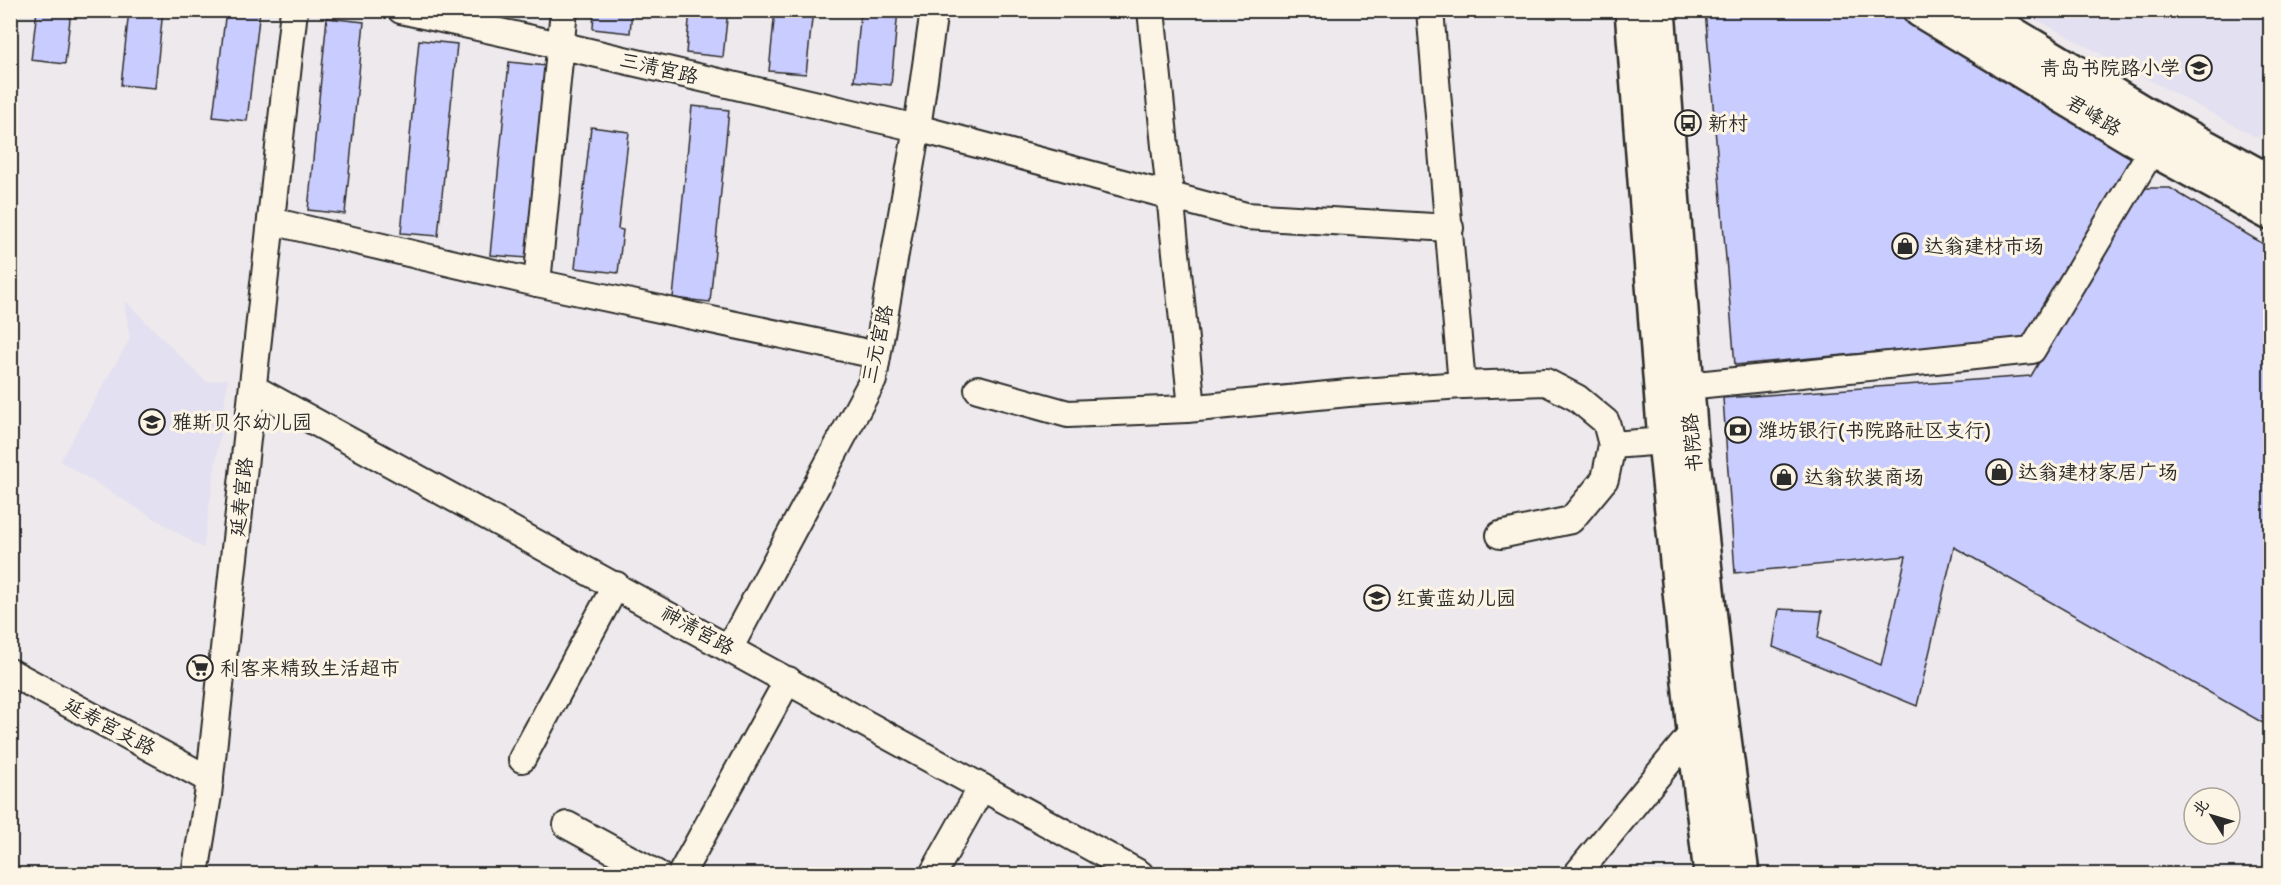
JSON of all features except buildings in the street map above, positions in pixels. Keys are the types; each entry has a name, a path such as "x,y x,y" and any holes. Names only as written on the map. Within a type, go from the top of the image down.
{"main road":[{"name":"书院路","path":"1632,10 1665,441 1711,874"},
{"name":"书院路","path":"1658,10 1687,386 1718,693 1742,874"},
{"name":"君峰路","path":"1920,10 2160,137 2271,182"},
{"name":"君峰路","path":"1973,10 2271,213"}],"street":[{"name":"延寿宫路","path":"195,874 210,780 294,10"},
{"name":"三清宫路","path":"401,10 917,128 1246,216 1450,228"},
{"path":"537,284 564,10"},
{"name":"三元宫路","path":"730,647 873,380 917,128 934,10"},
{"path":"1151,10 1168,195 1192,408"},
{"path":"1430,10 1462,385"},
{"path":"1687,386 2032,350 2160,137"},
{"path":"271,221 537,284 877,355"},
{"path":"978,389 1068,414 1192,408 1462,385 1546,382 1577,398 1606,422 1612,445 1605,479 1571,520 1500,536"},
{"name":"神清宫路","path":"253,388 730,647 1133,873"},
{"path":"1612,445 1665,441"},
{"path":"522,759 616,585"},
{"name":"延寿宫支路","path":"10,672 210,780"},
{"path":"681,874 788,680"},
{"path":"1577,874 1694,731"},
{"path":"933,874 982,787"},
{"path":"567,825 657,874"}],"shaded area":[{"name":"青岛书院路小学","path":"2040,11 2270,11 2270,117 2258,138 2036,19"},
{"name":"雅斯贝尔幼儿园","path":"124,300 206,382 228,379 203,548 60,461 130,339"}],"place":[{"name":"青岛书院路小学","path":"2199,68"},
{"name":"新村","path":"1688,123"},
{"name":"达翁建材市场","path":"1905,246"},
{"name":"雅斯贝尔幼儿园","path":"152,422"},
{"name":"潍坊银行(书院路社区支行)","path":"1738,430"},
{"name":"达翁建材家居广场","path":"1999,472"},
{"name":"达翁软装商场","path":"1784,477"},
{"name":"红黄蓝幼儿园","path":"1377,598"},
{"name":"利客来精致生活超市","path":"200,668"}]}
